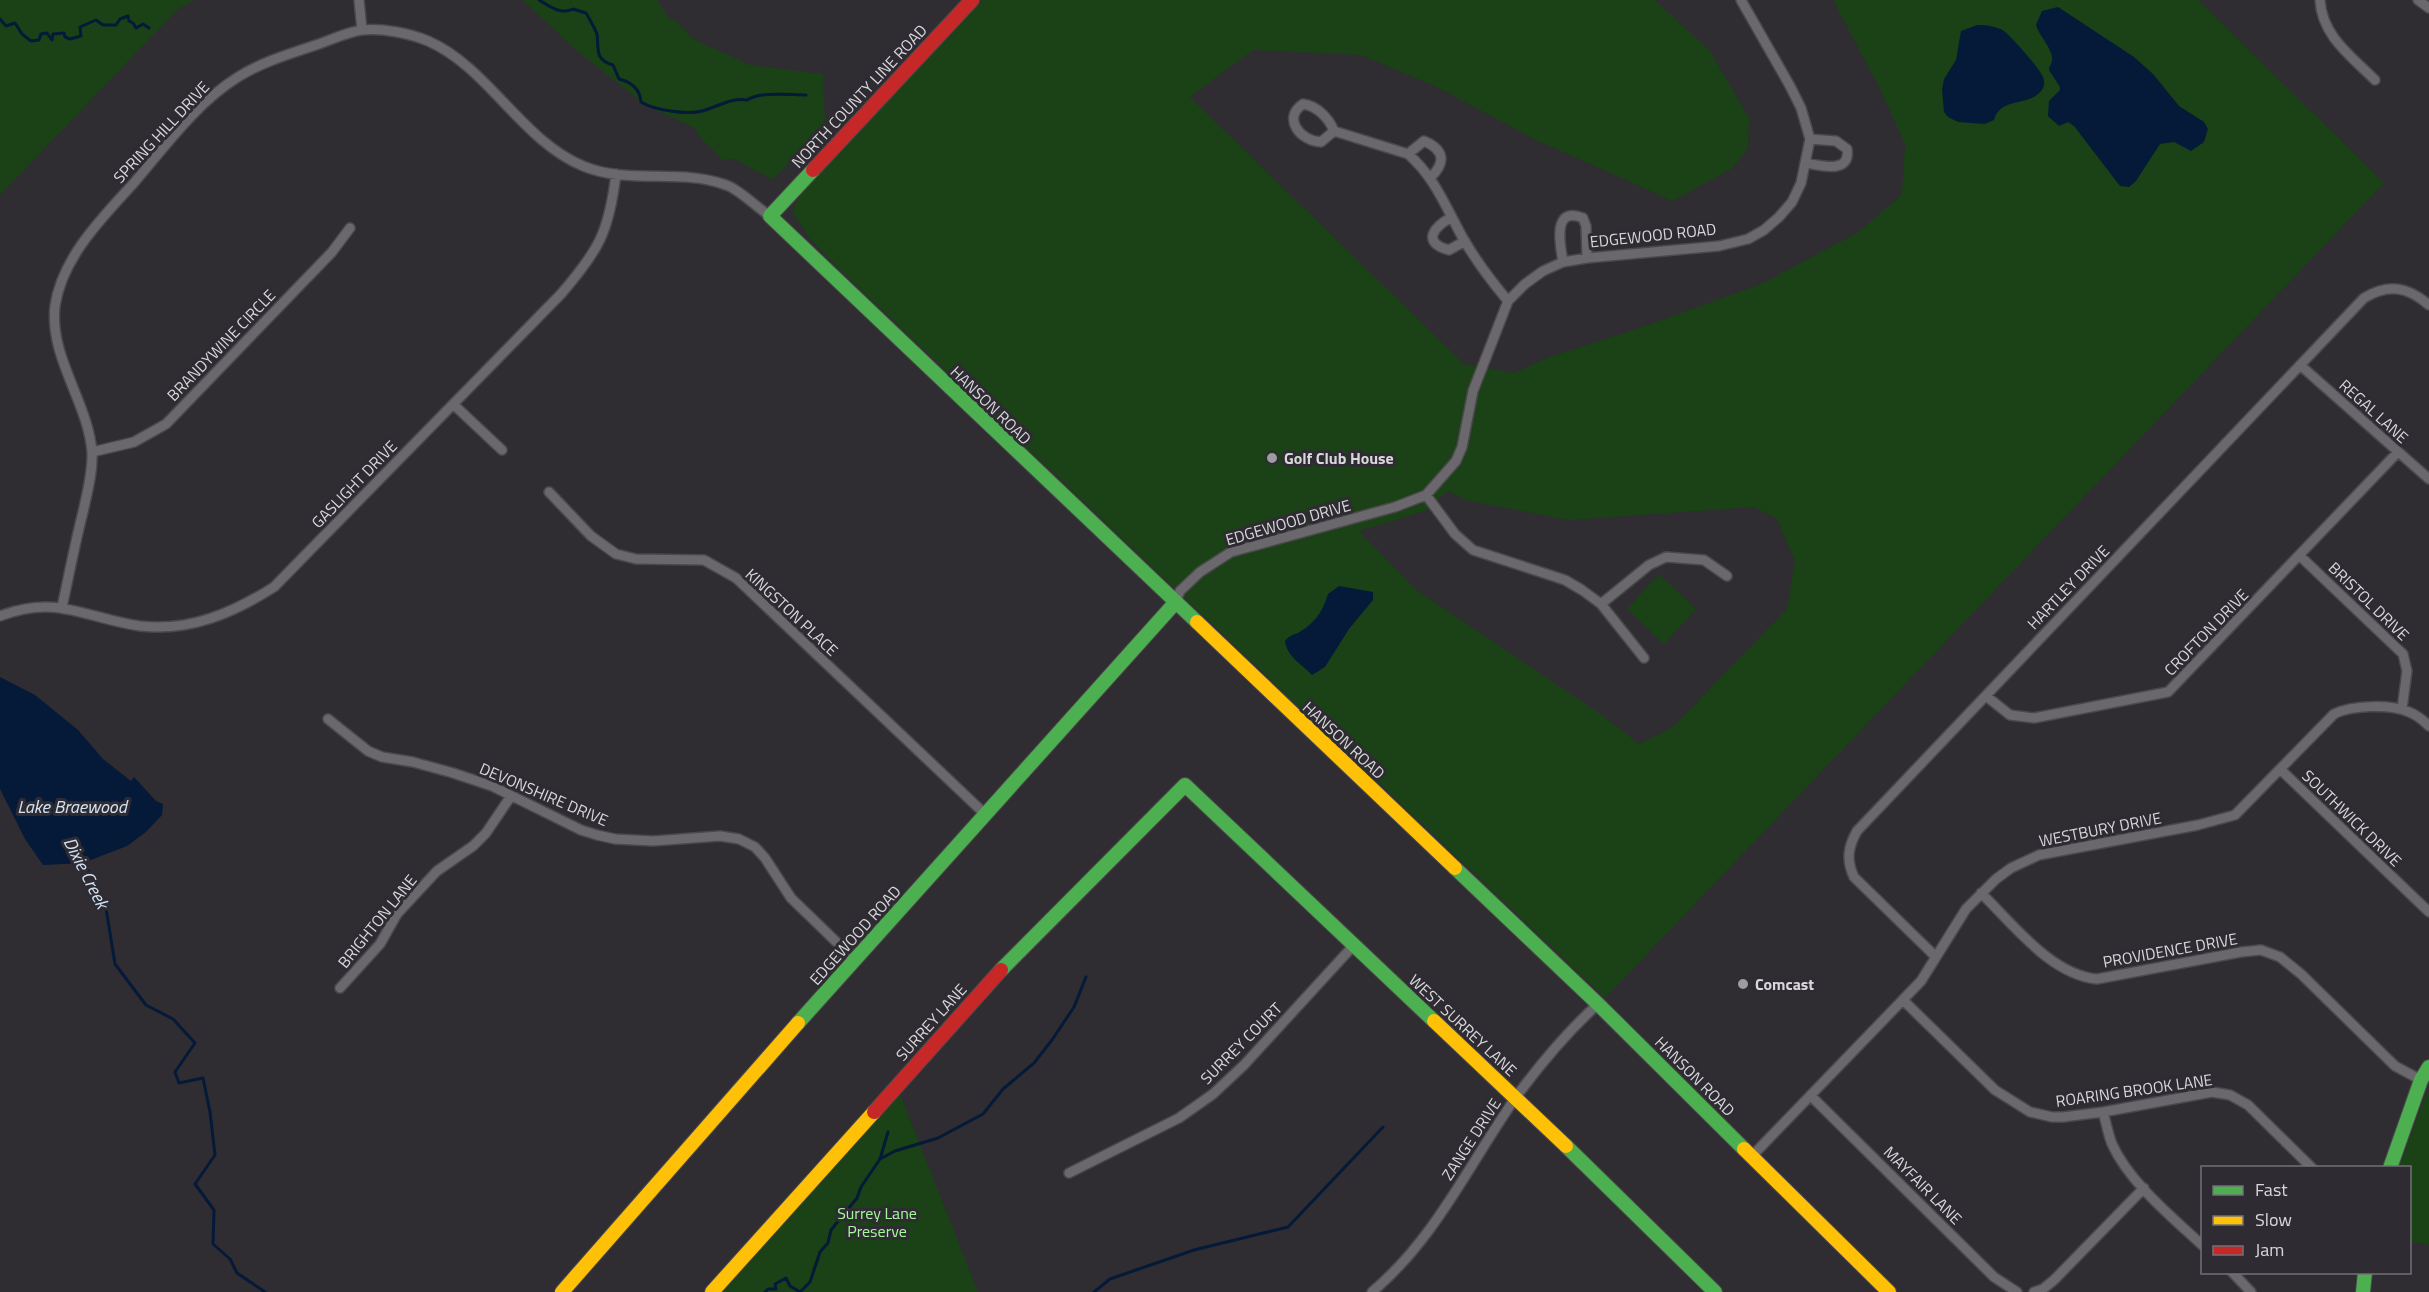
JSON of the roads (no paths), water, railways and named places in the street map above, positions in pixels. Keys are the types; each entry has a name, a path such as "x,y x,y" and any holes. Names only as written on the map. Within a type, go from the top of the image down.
{"street":[{"path":"359,0 362,30"},
{"name":"NORTH COUNTY LINE ROAD","path":"771,216 972,0"},
{"name":"EDGEWOOD ROAD","path":"1426,495 1456,461 1462,447 1473,391 1508,301 1525,284 1563,262 1691,250 1749,239 1772,224 1792,202 1801,183 1810,139 1790,86 1741,0"},
{"path":"2320,0 2325,23 2331,36 2375,80"},
{"path":"2418,0 2429,8"},
{"name":"SPRING HILL DRIVE","path":"62,607 88,491 92,452 86,425 57,338 55,320 60,289 76,253 100,220 201,107 235,79 272,60 362,30 391,31 428,41 458,59 552,147 583,166 616,174 700,178 724,183 734,188 755,207 771,216"},
{"path":"1334,131 1321,142 1312,142 1294,127 1293,118 1296,109 1303,104 1312,105 1330,122 1334,131 1408,154 1430,178 1487,276 1508,301"},
{"path":"1806,163 1834,168 1846,161 1848,155 1847,149 1836,141 1810,139"},
{"path":"1408,154 1424,141 1441,155 1442,162 1439,170 1430,178"},
{"name":"GASLIGHT DRIVE","path":"0,616 30,608 62,607 113,620 157,627 199,622 222,615 250,602 274,587 561,294 590,260 609,219 616,174"},
{"path":"1563,262 1560,224 1570,215 1583,218 1586,226 1587,258"},
{"name":"HANSON ROAD","path":"771,216 1598,1004 1890,1292"},
{"path":"1452,217 1436,226 1433,233 1435,242 1449,250 1465,241"},
{"name":"BRANDYWINE CIRCLE","path":"92,452 134,442 166,424 332,252 350,228"},
{"name":"HARTLEY DRIVE","path":"1936,957 1860,885 1851,870 1849,851 1857,831 2348,314 2373,293 2382,289 2397,288 2412,292 2429,305"},
{"name":"REGAL LANE","path":"2300,365 2429,479"},
{"path":"453,404 502,450"},
{"name":"CROFTON DRIVE","path":"1986,696 2010,715 2034,718 2168,692 2397,452"},
{"name":"KINGSTON PLACE","path":"549,492 591,536 616,554 636,559 704,560 736,578 986,815"},
{"path":"1426,495 1466,545 1473,550 1565,580 1601,604 1644,658"},
{"name":"EDGEWOOD DRIVE","path":"1175,603 1180,591 1200,572 1237,550 1395,507 1426,495"},
{"name":"BRISTOL DRIVE","path":"2300,556 2403,654 2407,671 2402,709"},
{"path":"1601,604 1649,565 1666,557 1704,560 1727,576"},
{"name":"EDGEWOOD ROAD","path":"562,1292 854,959 1175,603"},
{"name":"WESTBURY DRIVE","path":"1752,1156 1921,981 1960,917 1981,893 2011,868 2039,855 2225,819 2242,810 2334,714 2342,710 2359,706 2402,709 2419,717 2429,726"},
{"name":"DEVONSHIRE DRIVE","path":"328,719 368,751 382,757 413,762 492,786 580,830 615,839 653,841 720,836 739,839 765,858 791,898 854,959"},
{"name":"SOUTHWICK DRIVE","path":"2281,770 2429,912"},
{"name":"WEST SURREY LANE","path":"1185,785 1516,1098 1714,1292"},
{"name":"SURREY LANE","path":"712,1292 1018,951 1185,785"},
{"name":"BRIGHTON LANE","path":"340,988 380,944 398,914 437,870 473,846 486,833 511,796"},
{"name":"PROVIDENCE DRIVE","path":"1981,893 2051,962 2085,978 2097,979 2241,952 2261,951 2280,957 2301,974 2395,1066 2421,1080"},
{"name":"SURREY COURT","path":"1069,1173 1179,1118 1213,1094 1244,1065 1354,945"},
{"name":"ROARING BROOK LANE","path":"1903,1000 1995,1090 2030,1112 2052,1117 2103,1112 2201,1094 2222,1093 2248,1105 2311,1166"},
{"name":"ZANGE DRIVE","path":"1372,1292 1416,1250 1516,1098 1556,1045 1598,1004"},
{"path":"2390,1166 2421,1080 2429,1067"},
{"name":"MAYFAIR LANE","path":"1811,1096 1994,1276 2017,1292"},
{"path":"2103,1112 2118,1154 2144,1188 2201,1244"},
{"path":"2034,1292 2054,1281 2144,1188"},
{"path":"2234,1274 2251,1292"},
{"path":"2363,1292 2366,1274"}],"water":[{"path":"2058,7 2134,57 2153,74 2179,106 2204,122 2208,129 2204,142 2191,151 2174,142 2160,144 2136,181 2129,187 2120,186 2074,126 2068,122 2059,126 2048,116 2049,101 2060,90 2060,87 2049,70 2052,61 2051,52 2036,25 2042,11"},
{"path":"1977,25 1991,26 2004,31 2041,73 2044,81 2043,89 2036,95 2002,108 1994,120 1985,124 1958,122 1948,117 1944,112 1942,90 1944,79 1956,60 1961,31"},
{"path":"1339,586 1373,592 1373,600 1349,629 1325,667 1312,675 1292,656 1285,641 1313,621 1323,607 1328,594"},
{"name":"Lake Braewood","path":"0,677 35,695 78,730 103,759 131,781 134,777 156,801 163,804 162,815 146,832 127,846 83,863 43,865 25,839 0,789"}],"waterway":[{"path":"539,0 560,11 573,9 586,13 597,34 600,57 613,65 619,79 634,87 639,93 641,102 647,105 670,111 695,112 760,95 806,95"},
{"path":"0,19 6,26 15,23 22,34 31,41 39,40 41,34 47,33 52,40 53,34 64,33 65,37 70,39 81,36 80,27 96,20 103,25 116,25 120,19 128,16 129,21 136,28 143,24 149,28"},
{"name":"Dixie Creek","path":"81,859 93,878 106,908 115,964 146,1005 173,1019 195,1043 175,1072 179,1083 203,1078 210,1112 215,1155 195,1184 214,1210 213,1244 230,1259 237,1273 265,1292"},
{"path":"765,1292 768,1289 776,1289 775,1284 786,1278 790,1286 800,1292 810,1282 820,1252 828,1243 831,1230 857,1198 861,1187 880,1159 895,1151 938,1138 983,1114 1003,1089 1034,1063 1052,1040 1074,1007 1086,977"},
{"path":"1094,1292 1110,1279 1194,1250 1288,1227 1383,1127"},
{"path":"880,1159 888,1132"}],"place":[{"name":"Golf Club House","path":"1272,458"},
{"name":"Comcast","path":"1743,984"}],"park label":[{"name":"Surrey Lane Preserve","path":"877,1222"}]}
